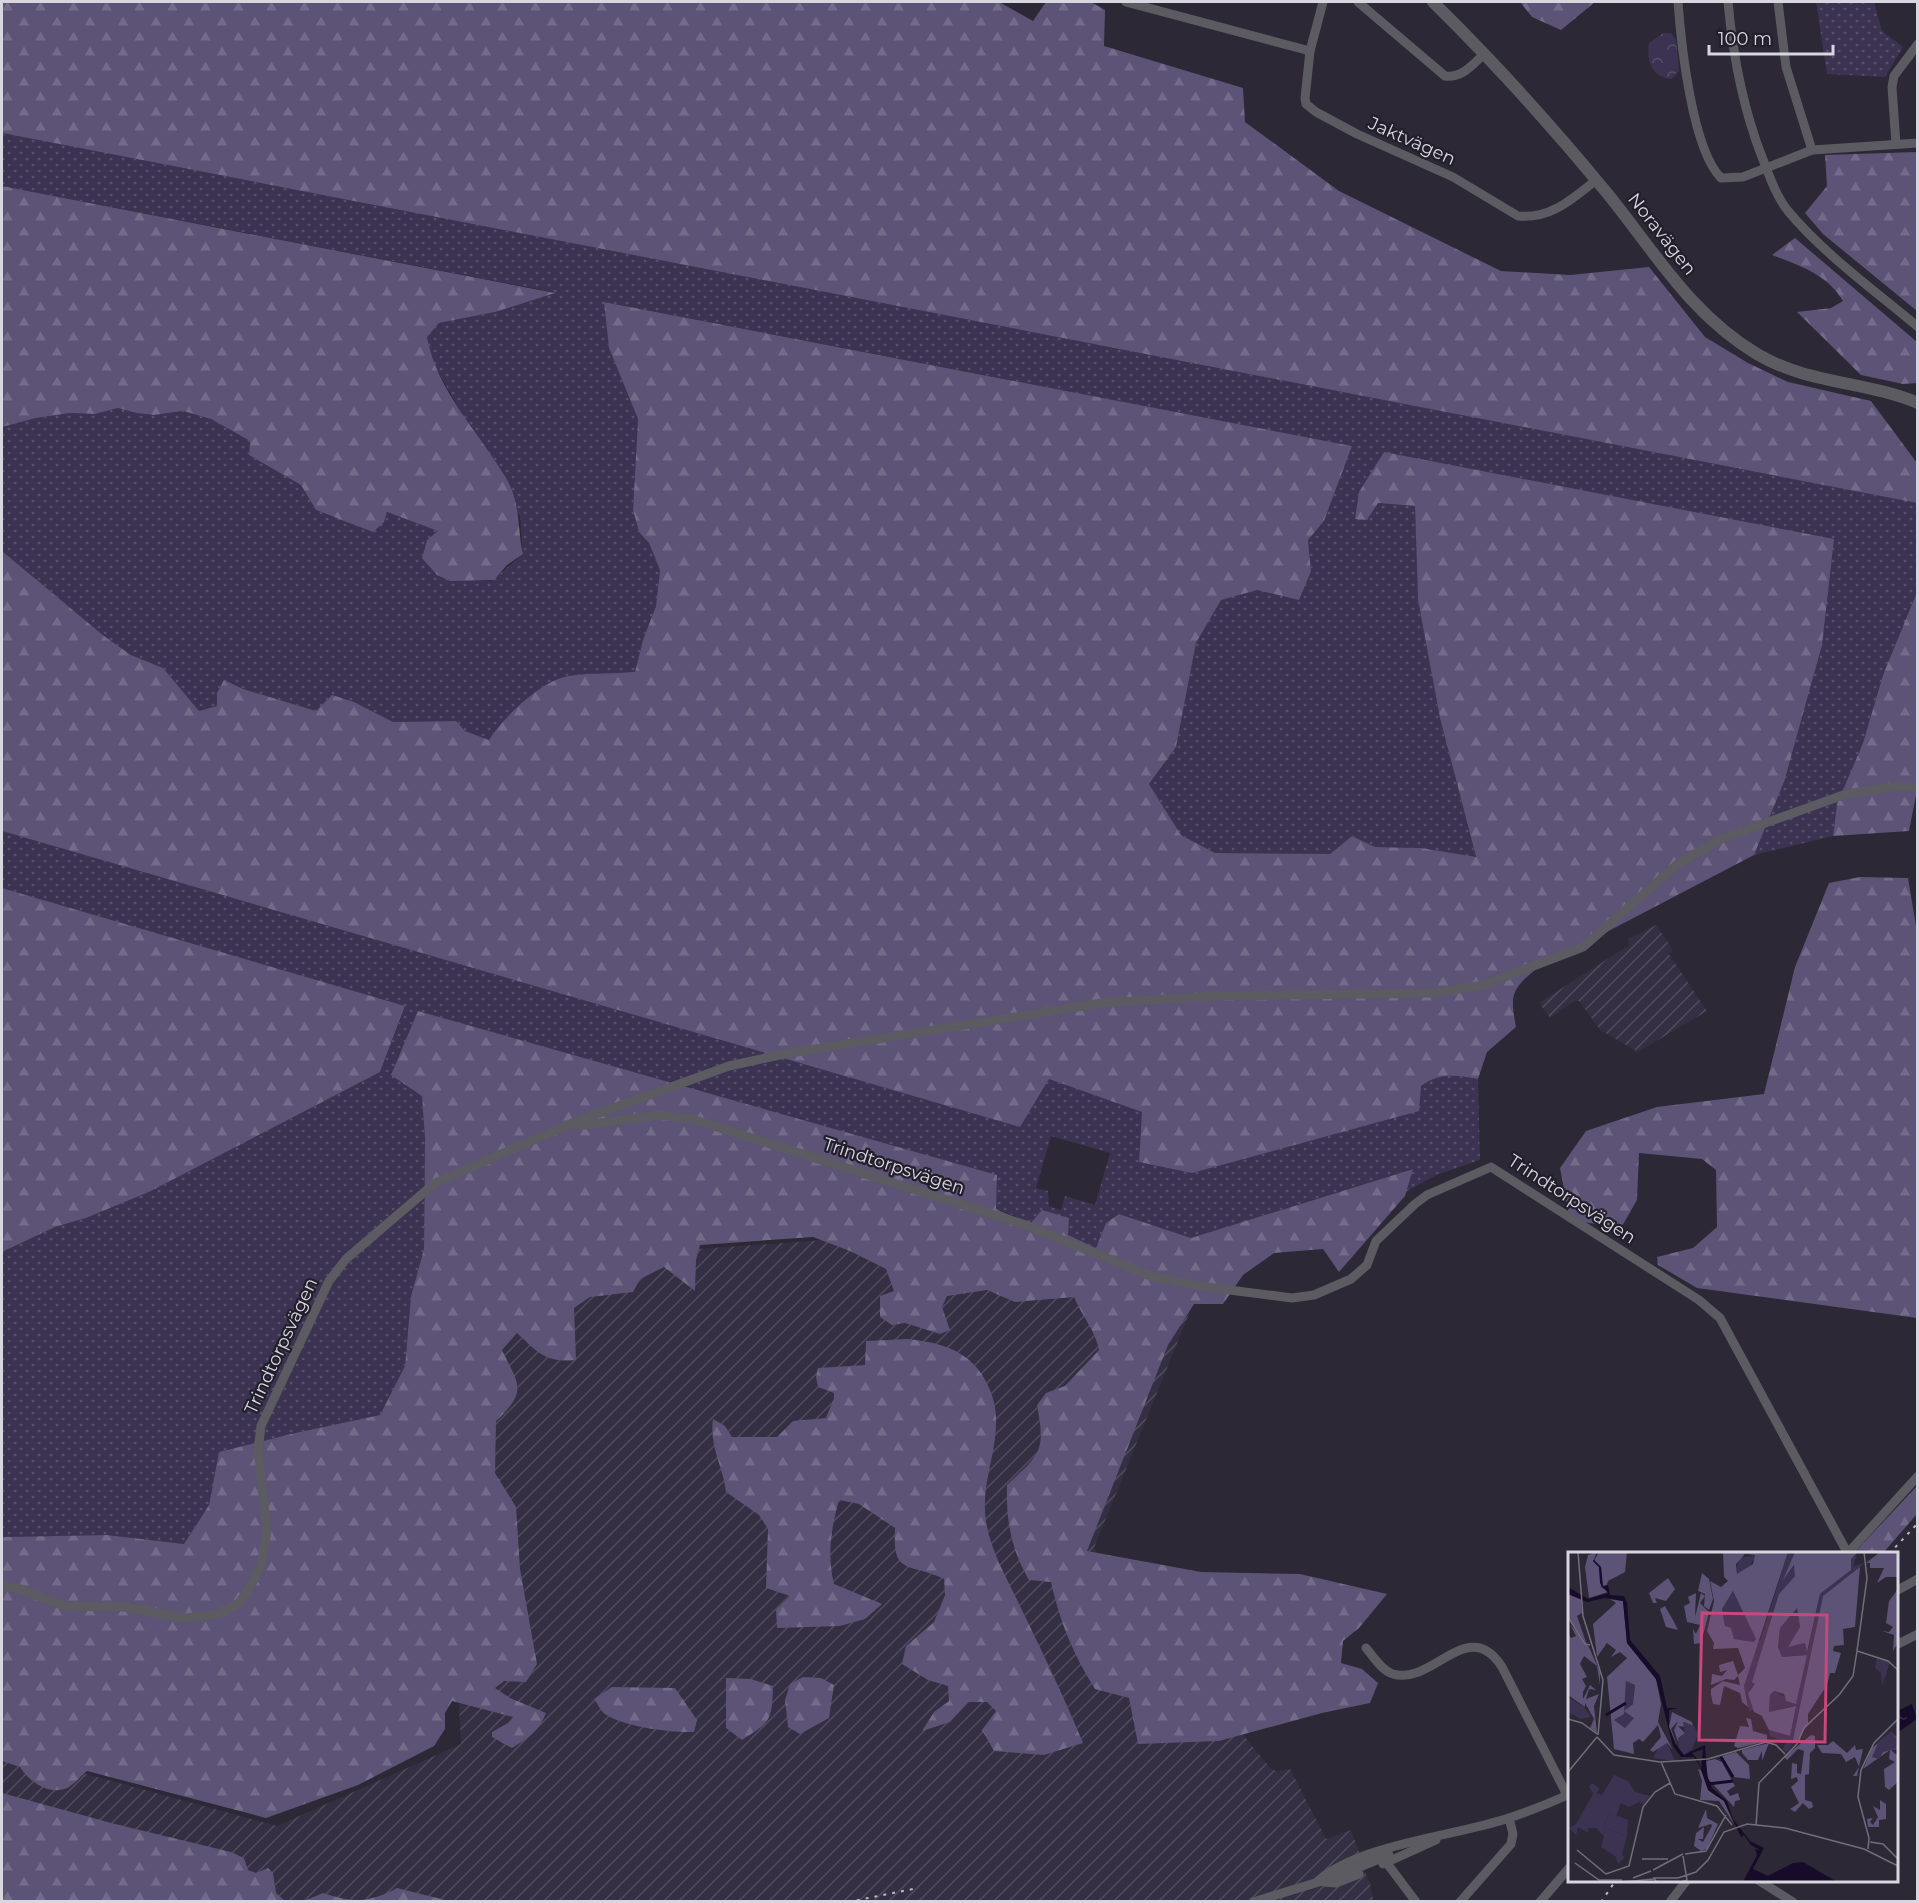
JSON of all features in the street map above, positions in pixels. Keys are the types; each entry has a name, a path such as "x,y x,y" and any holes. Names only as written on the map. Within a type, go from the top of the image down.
{"street":[{"path":"1126,2 1310,51"},
{"name":"Jaktvägen","path":"1323,2 1310,51 1306,104 1357,134 1453,177 1506,211 1518,216 1543,215 1569,201 1596,180"},
{"path":"1358,2 1445,76 1455,77 1485,53"},
{"name":"Noravägen","path":"1433,2 1485,53 1596,180 1688,297 1716,326 1773,362 1811,377 1917,403"},
{"path":"1678,2 1683,61 1702,137 1714,172 1721,178 1731,179 1812,150 1917,143"},
{"path":"1728,2 1739,88 1766,167 1787,209 1809,233 1917,327"},
{"path":"1778,2 1786,66 1812,150"},
{"path":"1896,144 1892,87 1894,76 1917,44"},
{"path":"570,1124 602,1110 729,1066 784,1054 1102,1003 1215,996 1435,993 1484,986 1583,947 1679,864 1721,838 1846,794 1891,787 1917,787"},
{"name":"Trindtorpsvägen","path":"2,1586 20,1589 64,1606 125,1606 185,1618 208,1617 238,1604 248,1591 261,1566 267,1531 258,1452 261,1426 329,1281 346,1259 435,1183 570,1124 586,1125 660,1115 692,1119 1023,1224 1151,1276 1199,1286 1292,1298 1314,1295 1351,1279 1367,1264 1376,1241 1415,1204 1427,1195 1491,1167 1699,1300 1720,1318 1847,1552"},
{"path":"1849,1552 1917,1476"},
{"path":"1898,1591 1917,1580"},
{"path":"1898,1644 1917,1634"},
{"path":"1362,1866 1408,1842 1509,1818 1568,1795 1502,1668 1489,1651 1469,1647 1413,1673 1402,1675 1391,1674 1366,1648"},
{"path":"1460,1902 1511,1844 1513,1834 1509,1818"},
{"path":"1253,1902 1318,1881 1327,1873 1386,1862 1455,1832"},
{"path":"1386,1862 1416,1902"},
{"path":"1539,1902 1568,1868"},
{"path":"1670,1902 1686,1882"},
{"path":"1760,1882 1793,1902"}],"shaded area":[{"path":"1656,925 1673,950 1669,954 1707,1011 1638,1052 1600,1030 1579,1001 1575,1001 1550,1018 1539,1003 1629,945 1628,939"},
{"path":"865,1237 1087,1270 1189,1314 1094,1548 1270,1768 1276,1771 1290,1769 1326,1839 1351,1830 1360,1854 1357,1855 1370,1883 1373,1899 1371,1902 2,1901 2,1751 277,1826 461,1744 435,1268"}],"green space":[{"path":"2,2 999,2 1033,21 1046,2 1091,2 1105,10 1104,46 1243,88 1245,122 1339,191 1501,271 1570,275 1649,267 1705,337 1748,363 1788,382 1871,401 1917,463 1917,503 2,133"},
{"path":"1520,2 1595,2 1561,30 1532,17"},
{"path":"1816,2 1874,2 1882,31 1903,47 1885,77 1827,74"},
{"path":"1663,33 1671,33 1676,40 1679,70 1672,79 1655,72 1650,62 1649,43"},
{"path":"2,133 1917,503 1917,592 1883,675 1863,743 1837,804 1833,836 1754,855 1784,782 1384,452 1367,520 1377,503 1415,506 1418,600 1440,718 1476,858 1421,848 1375,847 1352,836 1330,854 1215,853 1181,835 1149,784 1176,747 1196,643 1221,599 1311,571 1308,540 1324,521 1352,446 605,302 609,348 638,419 633,510 639,532 649,543 660,570 656,606 643,640 635,673 580,674 554,681 522,703 489,740 465,731 456,721 393,722 354,702 316,711 224,681 217,693 217,706 199,712 163,668 131,655 104,636 2,551 2,427 36,418 70,413 95,414 118,408 154,415 183,411 211,419 250,441 249,455 301,485 316,510 333,517 387,512 439,531 427,540 422,558 470,580 491,581 523,554 520,517 431,359 427,336 439,323 495,312 553,292 2,186"},
{"path":"1918,152 1917,311 1823,234 1805,213 1827,186 1825,155"},
{"path":"2,186 555,293 495,312 439,323 427,337 432,357 449,393 511,487 523,554 507,565 494,580 450,581 437,575 422,558 427,540 438,531 387,512 384,522 373,532 316,510 301,485 249,455 250,441 211,419 183,411 154,415 118,408 95,414 70,413 36,418 2,427"},
{"path":"1795,238 1917,342 1917,383 1903,384 1861,375 1797,312 1831,308 1843,301 1821,277 1772,255"},
{"path":"604,302 1352,446 1324,521 1308,540 1311,571 1299,600 1257,590 1221,600 1196,643 1176,747 1149,784 1181,835 1215,853 1330,854 1352,836 1375,847 1421,848 1476,857 1440,718 1418,600 1415,506 1378,503 1367,520 1355,519 1359,492 1384,452 1834,539 1822,645 1784,782 1754,855 1536,969 1521,982 1514,994 1516,1027 1487,1052 1478,1079 1455,1076 1434,1078 1421,1086 1419,1111 1192,1173 1139,1162 1142,1112 1049,1079 1020,1127 2,831 2,551 104,636 131,655 163,668 199,711 217,706 217,693 224,680 243,689 316,711 332,695 354,702 393,722 456,721 465,731 489,740 522,703 554,681 581,674 635,672 643,640 656,606 660,570 649,543 639,532 633,510 638,419 609,348"},
{"path":"1917,592 1918,785 1909,831 1833,836 1837,804 1863,743 1883,675"},
{"path":"2,831 1020,1127 1049,1079 1142,1112 1421,1086 1434,1078 1462,1076 1478,1079 1480,1160 1436,1175 1406,1192 1412,1169 1191,1238 1119,1214 1106,1223 1096,1248 996,1209 422,1096 425,1139 424,1249 411,1296 405,1366 380,1415 219,1452 209,1505 184,1544 107,1535 2,1537 2,1252 55,1227 86,1218 149,1192 380,1072 405,1007 2,888","holes":["1051,1136 1110,1153 1095,1205 1065,1196 1061,1210 1049,1206 1048,1191 1036,1188"]},
{"path":"1860,877 1908,878 1918,938 1917,1318 1697,1288 1658,1265 1657,1257 1693,1248 1717,1227 1716,1170 1702,1159 1639,1153 1637,1200 1621,1228 1583,1222 1569,1216 1560,1168 1586,1131 1657,1107 1764,1094 1795,967 1829,883"},
{"path":"2,888 405,1006 380,1072 149,1192 86,1218 55,1227 2,1252"},
{"path":"418,1011 997,1175 996,1209 1030,1224 1042,1210 1069,1218 1068,1235 1096,1248 1106,1223 1119,1214 1191,1238 1413,1169 1405,1196 1339,1272 1323,1249 1274,1253 1243,1275 1223,1304 1194,1304 1168,1345 1087,1551 1201,1572 1300,1574 1387,1594 1359,1628 1343,1641 1341,1663 1362,1669 1378,1683 1370,1703 1322,1713 1219,1741 1138,1744 1129,1698 1095,1689 1068,1637 1051,1582 1029,1580 1023,1568 1014,1546 1007,1511 1007,1485 1027,1466 1038,1451 1041,1433 1037,1405 1046,1393 1065,1386 1099,1350 1095,1336 1074,1297 1015,1302 987,1290 947,1296 942,1307 950,1330 940,1334 905,1323 892,1325 880,1317 880,1296 894,1291 886,1269 850,1251 813,1237 700,1245 696,1260 695,1291 664,1267 640,1279 633,1292 590,1297 574,1308 576,1360 557,1360 543,1355 517,1333 502,1350 513,1372 517,1387 513,1402 496,1421 495,1473 516,1507 520,1569 537,1664 526,1682 504,1681 495,1688 510,1698 546,1713 537,1729 518,1745 512,1748 492,1737 492,1732 508,1723 513,1717 452,1701 445,1713 445,1729 434,1746 358,1785 266,1818 87,1771 69,1787 62,1790 48,1789 35,1783 20,1767 2,1761 2,1537 107,1535 184,1544 209,1505 219,1452 380,1415 405,1366 411,1296 424,1249 425,1139 422,1096 391,1075"},
{"path":"906,1339 940,1345 960,1354 977,1368 992,1396 996,1415 996,1432 985,1503 988,1532 1000,1565 1053,1674 1083,1743 1044,1755 994,1751 982,1730 996,1711 987,1702 968,1702 950,1722 922,1731 934,1712 949,1701 948,1686 928,1680 902,1664 906,1646 934,1622 945,1595 944,1579 912,1568 900,1561 896,1554 895,1528 859,1504 839,1500 831,1542 834,1584 882,1604 865,1619 840,1626 777,1628 776,1610 790,1596 766,1588 768,1529 759,1515 726,1492 713,1438 713,1419 725,1426 732,1437 777,1437 793,1421 826,1418 834,1393 818,1387 816,1377 818,1368 865,1365 866,1341"},
{"path":"1917,1486 1917,1514 1884,1552 1855,1552"},
{"path":"803,1677 821,1678 834,1685 829,1718 800,1734 788,1727 785,1700 790,1684"},
{"path":"726,1678 751,1679 773,1686 772,1707 768,1720 742,1740 726,1728"},
{"path":"612,1687 675,1688 697,1720 694,1732 648,1728 613,1719 605,1714 594,1699"},
{"path":"2,1793 115,1824 231,1852 244,1858 248,1870 256,1873 268,1868 273,1873 276,1893 285,1901 2,1901"},
{"path":"397,1888 449,1901 304,1901 323,1893 344,1899 369,1899"}],"water":[{"path":"1912,1704 1917,1719 1898,1732 1898,1711"}],"railway":[{"path":"1891,1552 1918,1523"},
{"path":"1601,1902 1615,1882"},
{"path":"848,1902 913,1889"}]}
